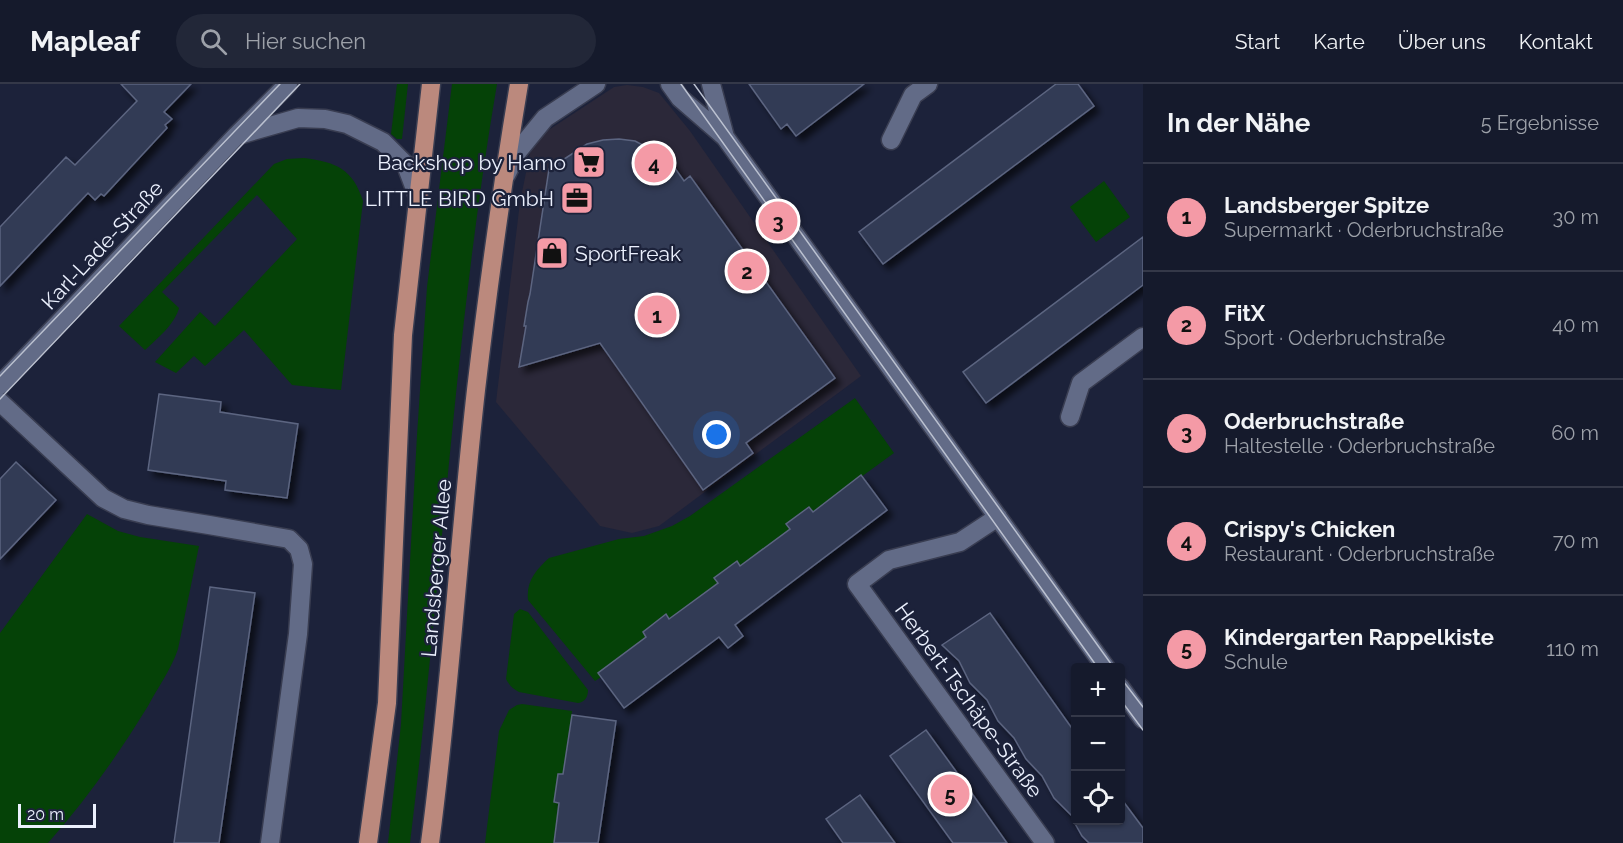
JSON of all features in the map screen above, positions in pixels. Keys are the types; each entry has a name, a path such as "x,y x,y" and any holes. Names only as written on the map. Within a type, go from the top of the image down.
{"main road":[{"name":"Landsberger Allee","path":"368,843 387,704 403,335 431,84"},
{"name":"Landsberger Allee","path":"430,843 476,390 503,180 519,84"}],"street":[{"name":"Karl-Lade-Straße","path":"0,385 288,84"},
{"path":"503,180 518,151 545,118 596,84"},
{"path":"670,84 681,98 725,137 1102,663"},
{"path":"711,84 725,137"},
{"path":"891,140 913,95 928,84"},
{"path":"237,135 298,118 326,119 347,124 383,142 406,165 418,197"},
{"path":"1070,417 1082,383 1143,337"},
{"path":"0,402 87,484 113,504 148,515 289,539 299,549 303,564 298,634 270,843"},
{"name":"Herbert-Tschäpe-Straße","path":"998,517 960,542 889,560 857,584 1045,843"},
{"path":"1125,694 1143,719"}],"shaded area":[{"path":"627,85 643,87 659,93 690,131 861,376 659,526 632,533 600,526 496,402 520,202 530,153 535,142 547,131 614,87"}],"green space":[{"path":"397,84 408,84 402,139 397,139 391,134"},
{"path":"452,84 497,84 482,178 459,368 410,843 388,843 401,724 427,287"},
{"path":"304,158 325,162 342,169 354,181 363,201 341,390 292,385 244,330 205,366 194,356 176,373 155,362 200,312 215,326 297,239 257,195 162,292 179,308 170,325 155,341 145,350 119,326 274,164 287,159"},
{"path":"1104,181 1130,217 1096,242 1070,207"},
{"path":"855,398 894,453 813,512 808,507 786,524 790,529 740,566 736,562 715,578 718,583 669,619 665,615 643,632 646,637 598,673 601,677 595,681 528,600 533,576 549,558 619,539 644,536 672,526 690,516"},
{"path":"87,514 118,531 140,537 199,546 178,649 172,664 125,742 101,777 48,843 0,843 0,633"},
{"path":"520,609 528,612 588,690 583,702 519,692 508,683 506,679 514,614"},
{"path":"522,704 572,711 563,774 558,774 554,802 559,803 554,843 485,843 499,731 509,710"}],"building":[{"path":"121,84 191,84 164,112 172,119 165,125 167,128 104,196 101,194 95,200 88,193 0,286 0,227 66,157 75,165 137,101"},
{"path":"749,84 864,84 796,136 787,124 781,129"},
{"path":"1056,84 1078,84 1094,106 883,264 859,232"},
{"path":"619,139 635,141 654,151 660,147 684,181 690,176 835,378 746,443 753,453 703,490 600,343 519,367 549,169 587,144"},
{"path":"1143,237 1143,285 986,403 963,372"},
{"path":"159,394 221,402 220,412 298,424 287,498 225,490 226,481 148,470"},
{"path":"16,462 56,500 0,559 0,479"},
{"path":"861,475 887,510 735,625 743,636 728,648 719,637 624,708 598,673 646,637 643,632 666,614 669,619 718,583 714,578 737,561 740,566 790,529 786,524 809,507 813,512"},
{"path":"210,587 255,593 219,843 174,843"},
{"path":"990,613 1071,727 1071,815 1054,798 1042,776 1026,759 1014,738 998,721 987,700 970,683 959,661 942,645"},
{"path":"572,715 616,721 598,843 554,843 559,803 554,802 558,774 563,774"},
{"path":"926,730 1007,843 953,843 890,756"},
{"path":"860,795 895,843 843,843 826,819"},
{"path":"1125,804 1143,828 1143,843 1089,843 1076,825 1125,825"}],"tram line":[{"path":"0,376 280,84"},
{"path":"0,399 300,84"},
{"path":"681,84 1094,663"},
{"path":"694,84 1110,663"},
{"path":"1125,684 1143,707"},
{"path":"1125,706 1143,730"}],"place":[{"name":"Backshop by Hamo","path":"589,162"},
{"name":"Crispy's Chicken","path":"654,163"},
{"name":"LITTLE BIRD GmbH","path":"577,198"},
{"name":"Oderbruchstraße","path":"778,221"},
{"name":"SportFreak","path":"552,253"},
{"name":"FitX","path":"747,271"},
{"name":"Landsberger Spitze","path":"657,315"},
{"name":"Kindergarten Rappelkiste","path":"950,794"}]}
